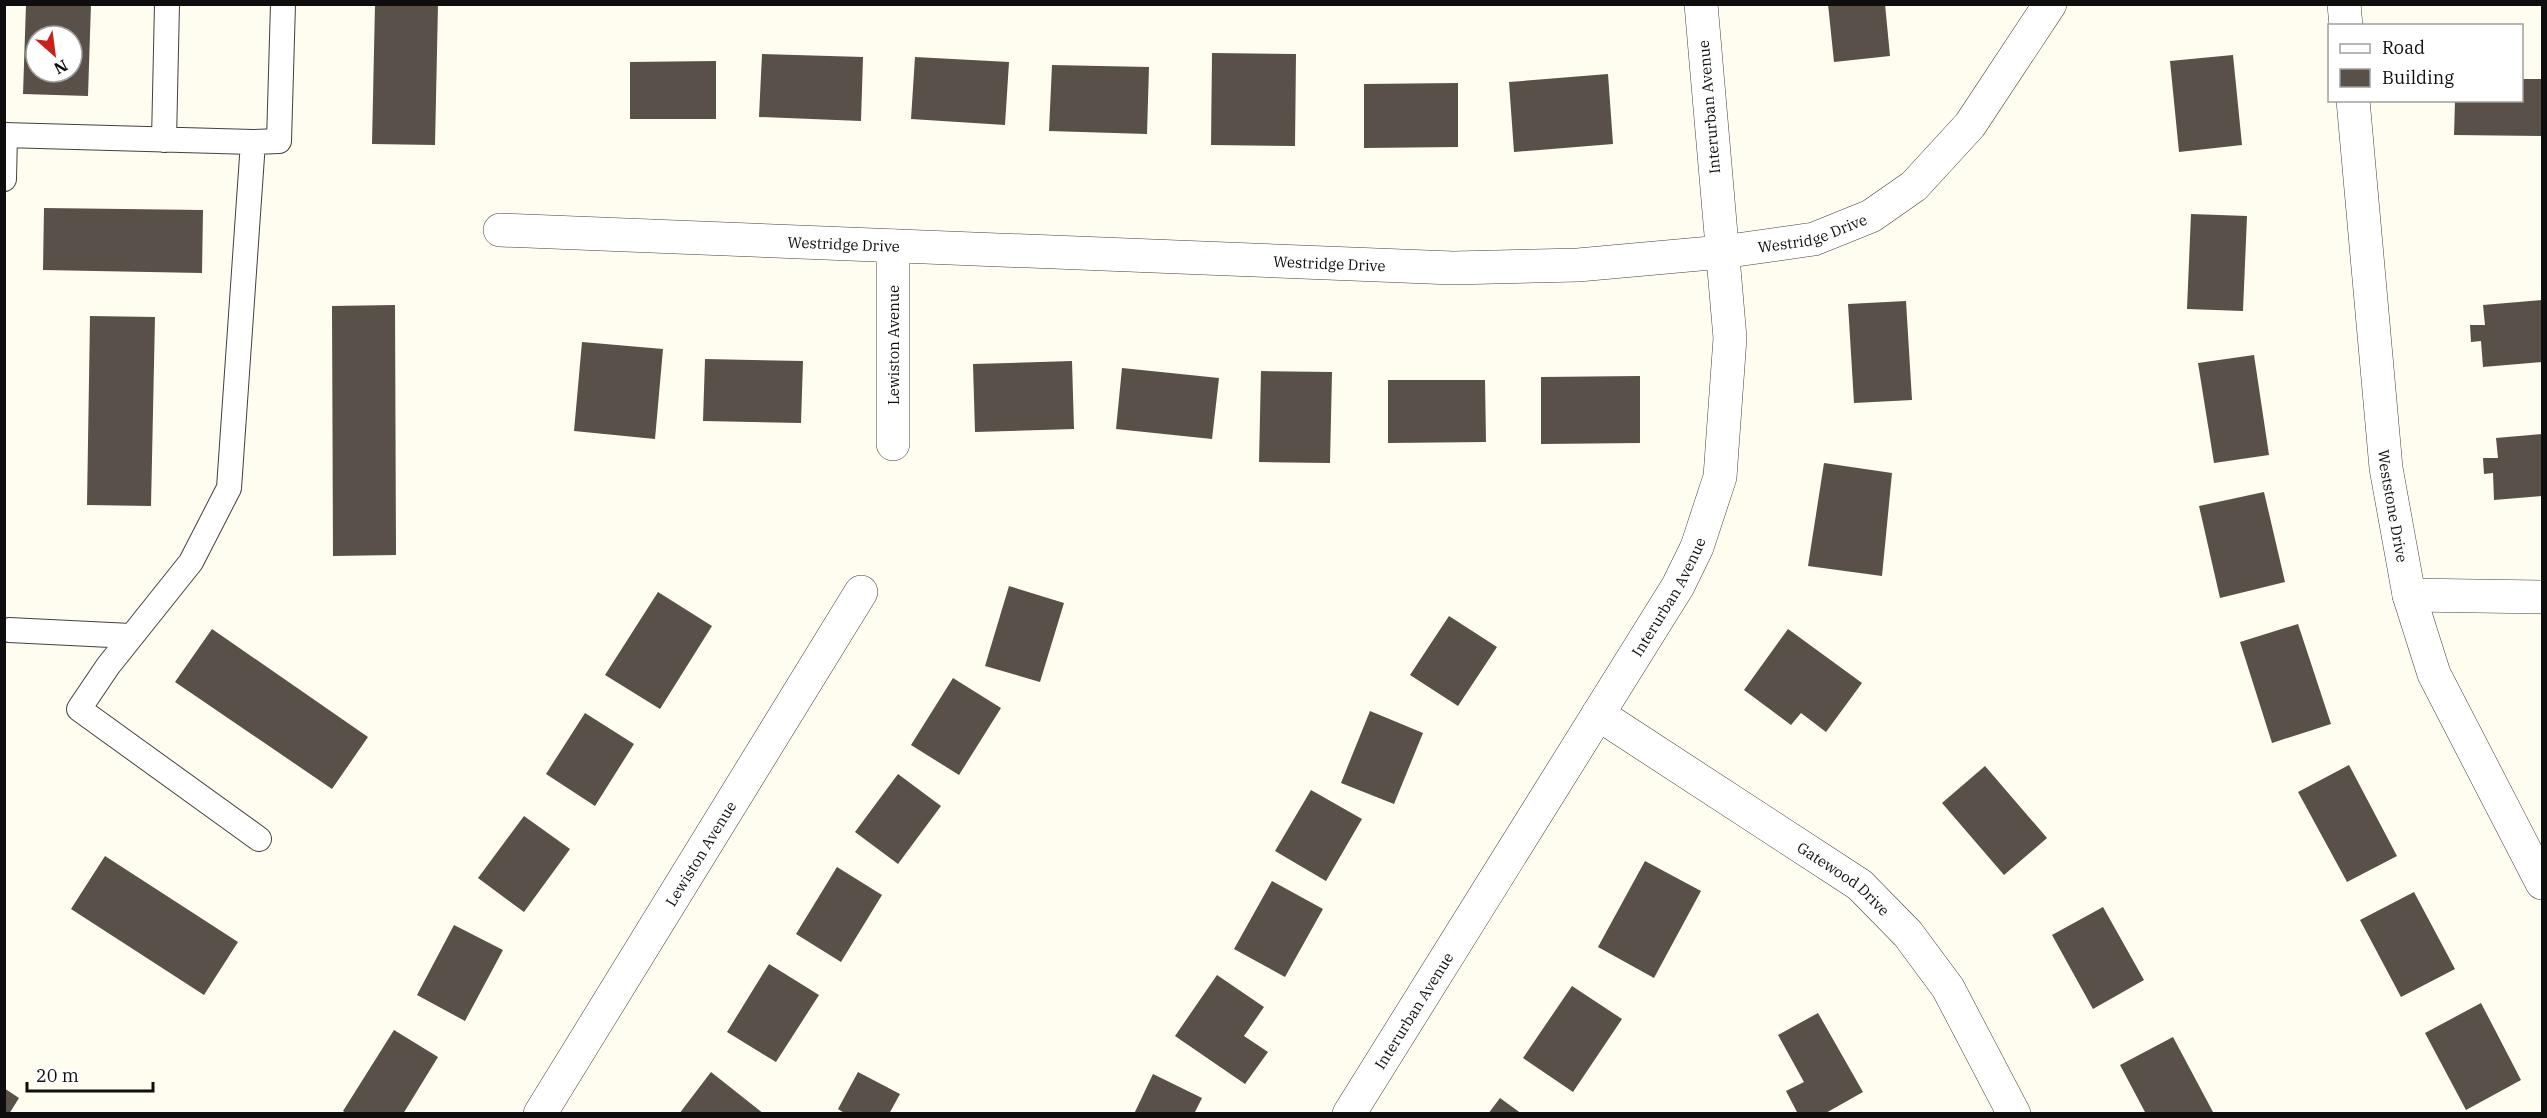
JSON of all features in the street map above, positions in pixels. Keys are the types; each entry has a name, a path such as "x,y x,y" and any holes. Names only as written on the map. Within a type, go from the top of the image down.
{"street":[{"name":"Interurban Avenue","path":"1349,1113 1678,586 1697,547 1720,477 1730,338 1701,4"},
{"name":"Westridge Drive","path":"500,230 1454,268 1578,265 1722,252 1814,239 1870,216 1914,186 1970,125 2050,4"},
{"path":"2344,4 2346,24"},
{"name":"Weststone Drive","path":"2353,102 2386,468 2409,595 2434,674 2542,883"},
{"name":"Lewiston Avenue","path":"893,246 893,444"},
{"name":"Lewiston Avenue","path":"540,1113 861,592"},
{"path":"2409,595 2542,597"},
{"name":"Gatewood Drive","path":"1598,714 1860,885 1908,933 1948,988 2014,1113"}],"lane":[{"path":"164,140 167,4"},
{"path":"4,179 5,135 279,141 283,4"},
{"path":"253,142 230,488 191,562 131,636 79,709 259,839"},
{"path":"9,630 131,636"}],"building":[{"path":"26,4 91,4 88,96 23,94 24,64 24,84 84,84 84,24 25,24"},
{"path":"375,4 438,4 435,145 372,144"},
{"path":"1828,4 1885,4 1890,56 1834,62"},
{"path":"1212,53 1296,54 1295,146 1211,145"},
{"path":"762,54 863,57 861,121 759,117"},
{"path":"2233,55 2242,145 2179,152 2170,61"},
{"path":"915,57 1009,62 1005,125 911,119"},
{"path":"716,61 716,119 630,119 630,62"},
{"path":"1052,65 1149,67 1147,134 1049,131"},
{"path":"1608,74 1613,144 1514,152 1509,82"},
{"path":"2523,79 2542,79 2542,136 2454,135 2455,102 2523,102"},
{"path":"1458,83 1458,147 1364,148 1364,84"},
{"path":"44,208 203,210 202,273 43,270"},
{"path":"2191,214 2247,216 2243,311 2187,309"},
{"path":"2542,300 2542,362 2483,367 2481,341 2471,342 2470,325 2485,325 2483,305"},
{"path":"1906,301 1912,400 1854,403 1848,304"},
{"path":"395,305 396,555 333,556 332,306"},
{"path":"90,316 155,317 151,506 87,505"},
{"path":"582,342 663,349 655,439 574,431"},
{"path":"2254,355 2269,455 2214,463 2198,363"},
{"path":"705,359 803,361 801,423 703,421"},
{"path":"1072,361 1074,429 975,432 973,364"},
{"path":"1122,368 1219,378 1212,439 1116,429"},
{"path":"1261,371 1332,372 1330,463 1259,462"},
{"path":"1640,376 1640,443 1541,444 1541,377"},
{"path":"1388,380 1485,380 1486,442 1388,443"},
{"path":"2542,434 2542,496 2494,500 2493,473 2484,474 2483,458 2498,458 2496,438"},
{"path":"1824,463 1892,473 1882,576 1808,566"},
{"path":"2264,492 2285,582 2220,598 2199,506"},
{"path":"1009,586 1064,603 1040,682 985,666"},
{"path":"658,592 712,626 660,709 605,675"},
{"path":"1449,616 1497,647 1458,706 1410,675"},
{"path":"2298,624 2331,724 2272,743 2240,642"},
{"path":"212,629 368,737 332,789 175,682"},
{"path":"1788,629 1862,683 1826,732 1801,713 1791,725 1744,690"},
{"path":"953,678 1001,708 959,775 911,745"},
{"path":"1370,711 1423,733 1394,804 1341,783"},
{"path":"585,713 634,744 595,806 546,774"},
{"path":"2349,765 2397,856 2347,882 2298,792"},
{"path":"1985,766 2047,838 2004,875 1942,803"},
{"path":"898,774 941,806 898,864 855,832"},
{"path":"1311,790 1362,819 1326,881 1275,851"},
{"path":"524,816 570,849 524,912 478,878"},
{"path":"105,856 238,942 204,995 71,909"},
{"path":"1645,861 1701,891 1654,978 1598,947"},
{"path":"837,867 882,895 841,962 796,934"},
{"path":"1272,881 1323,909 1285,977 1234,949"},
{"path":"2414,892 2455,969 2401,997 2360,920"},
{"path":"2103,907 2144,980 2093,1009 2052,935"},
{"path":"454,925 503,950 465,1021 417,995"},
{"path":"769,964 819,995 776,1062 727,1032"},
{"path":"1217,975 1264,1007 1244,1036 1268,1052 1245,1084 1175,1036"},
{"path":"1572,986 1622,1019 1573,1092 1523,1058"},
{"path":"2481,1003 2521,1080 2466,1110 2425,1033"},
{"path":"1818,1013 1863,1092 1824,1114 1798,1114 1786,1091 1804,1082 1778,1035"},
{"path":"394,1030 438,1057 403,1114 347,1114 343,1111"},
{"path":"2173,1037 2213,1112 2211,1114 2146,1114 2120,1065"},
{"path":"711,1072 764,1114 679,1114"},
{"path":"858,1072 900,1094 889,1114 846,1114 838,1109"},
{"path":"1153,1074 1202,1098 1194,1114 1134,1114"},
{"path":"4,1088 19,1098 9,1114 4,1114"},
{"path":"1500,1098 1522,1114 1488,1114"}]}
